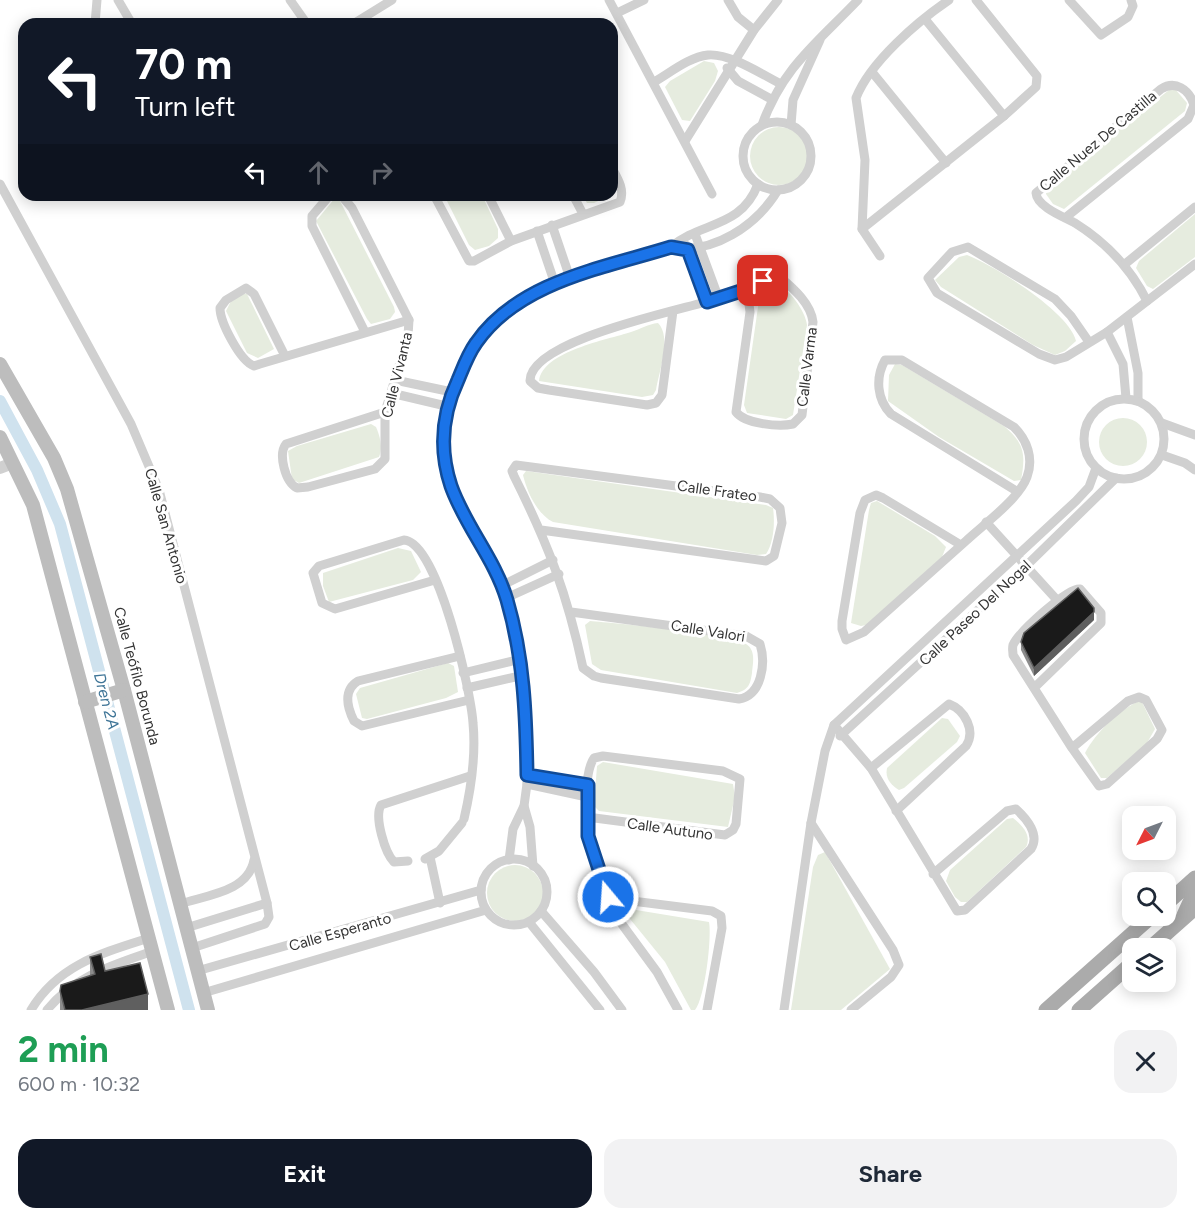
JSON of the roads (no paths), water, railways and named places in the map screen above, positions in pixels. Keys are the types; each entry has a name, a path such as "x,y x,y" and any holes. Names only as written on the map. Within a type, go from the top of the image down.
{"main road":[{"name":"Calle Teófilo Borunda","path":"0,364 61,474 208,1010"},
{"path":"0,437 7,465 33,505 91,700 168,1010"},
{"path":"91,700 120,691"},
{"path":"1176,895 1193,880"},
{"path":"1179,923 1194,893 1193,880"},
{"path":"1162,938 1195,908"},
{"path":"1046,1010 1141,926"},
{"path":"1079,1010 1122,972"}],"street":[{"path":"96,18 98,0"},
{"path":"118,0 128,18"},
{"path":"290,0 301,18"},
{"path":"363,18 392,0"},
{"path":"609,0 712,194"},
{"path":"617,13 644,0"},
{"path":"728,0 738,17 754,30"},
{"path":"685,141 754,30 778,0"},
{"path":"762,125 771,99 807,49 820,40 858,0"},
{"path":"862,229 1004,116 1036,87 1036,76 976,0"},
{"path":"1069,0 1101,35 1128,16 1133,6 1131,0"},
{"path":"880,256 862,229 865,160 856,102 858,94 872,72 898,42 944,1"},
{"path":"925,19 1004,116"},
{"path":"792,125 793,100 820,40"},
{"path":"654,82 701,57 714,55 737,60 781,84"},
{"path":"722,58 738,81 771,99"},
{"path":"872,72 946,163"},
{"name":"Calle Nuez De Castilla","path":"1171,83 1185,91 1194,105 1188,119 1065,218 1035,196 1040,188 1161,89 1171,83"},
{"path":"777,122 792,125 808,140 811,163 799,182 778,190 758,184 747,171 743,156 750,135 762,125 777,122"},
{"path":"437,201 469,261 479,260 511,241 620,201 621,188 618,181"},
{"name":"Calle San Antonio","path":"0,183 131,424 152,470 267,903"},
{"path":"509,860 513,830 524,806 527,779 524,675 506,598 451,484 444,440 446,406 476,343 520,301 570,278 671,247 682,237 715,226 745,207 758,184"},
{"path":"671,247 688,250 738,231 770,204 778,190"},
{"path":"325,201 312,216 314,232 365,332"},
{"name":"Calle Vivanta","path":"346,201 352,208 409,320 408,336 386,412 384,464 375,469 302,489 292,485 288,480 282,452 286,444 292,440 386,412"},
{"path":"491,201 511,241"},
{"path":"576,201 583,214"},
{"path":"1125,264 1195,207"},
{"path":"1065,218 1102,242 1125,264 1147,301"},
{"path":"552,225 570,278"},
{"path":"537,231 555,284"},
{"path":"695,234 719,298"},
{"path":"682,237 707,302"},
{"path":"1089,342 1055,299 968,247 952,252 928,278 938,293 1047,358 1061,359 1107,332 1195,264"},
{"name":"Calle Varma","path":"781,278 810,309 813,322 802,414 789,425 744,419 736,412 750,312 747,289 769,279 781,278"},
{"path":"285,356 254,294 246,288 226,300 220,311 242,357 254,366 409,320"},
{"path":"672,311 662,396 656,403 647,405 538,388 530,381 530,375 536,366 554,352 578,340 672,311 707,302 747,289"},
{"path":"1127,317 1138,373 1138,401"},
{"path":"1107,332 1123,364 1126,398"},
{"path":"961,545 883,498 876,495 865,500 860,513 842,621 846,640 864,632 961,545 1018,492 1028,475 1029,455 1024,437 997,416 902,360 885,360 882,366 879,397 882,406 891,414 1018,492"},
{"path":"395,380 452,392"},
{"path":"391,393 446,406"},
{"path":"1126,398 1138,401 1156,413 1161,423 1165,436 1162,455 1145,474 1131,479 1116,478 1096,468 1084,447 1087,423 1103,404 1126,398"},
{"path":"1161,423 1195,435"},
{"path":"1162,455 1185,463 1195,470"},
{"name":"Calle Frateo","path":"516,465 760,497 776,503 782,514 774,556 766,561 757,562 541,530 513,471 516,465"},
{"name":"Calle Paseo Del Nogal","path":"784,1010 812,823 829,739 834,725 1081,496 1096,468"},
{"name":"Calle Paseo Del Nogal","path":"844,736 1026,566 1116,478"},
{"path":"986,522 1057,600"},
{"path":"541,530 571,612"},
{"path":"435,580 335,609 322,603 312,573 319,567 404,540 414,542 435,580 455,632 473,724 470,776 463,821 443,847 428,858 440,903"},
{"path":"501,586 553,560"},
{"path":"506,598 559,574"},
{"path":"1034,688 1096,630 1103,619 1101,613 1080,589 1072,589 1057,600 1016,641 1013,655 1072,748 1099,786 1107,784 1161,735 1162,725 1146,700 1139,697 1128,701 1072,748"},
{"name":"Calle Valori","path":"571,612 746,636 760,644 762,650 758,687 747,698 739,699 594,676 582,668 571,612"},
{"path":"460,656 358,681 350,688 347,697 354,721 362,726 469,700"},
{"path":"464,673 521,659"},
{"path":"467,688 524,675"},
{"path":"871,768 949,704 958,709 971,729 972,735 966,746 896,811"},
{"path":"834,725 871,768 933,874 954,908 959,912 965,910 1034,843 1034,832 1016,809 1007,811 933,874"},
{"path":"829,739 844,736"},
{"name":"Calle Autuno","path":"587,817 718,836 730,833 736,824 742,784 736,776 723,771 597,756 590,765 588,785"},
{"path":"408,861 394,862 388,855 378,814 381,805 470,776"},
{"path":"527,779 588,785 588,836 608,897 617,919 657,972 678,1010"},
{"path":"527,779 587,797"},
{"path":"524,806 530,826 533,866"},
{"path":"812,823 893,950 899,965 891,977 851,1010"},
{"path":"180,904 236,886 249,876 254,860"},
{"path":"509,860 522,861 533,866 542,876 546,887 546,900 541,911 529,922 518,925 506,924 495,919 486,910 481,890 483,882 493,867 509,860"},
{"name":"Calle Esperanto","path":"198,971 481,890"},
{"path":"608,897 712,911 721,916 722,928 707,1010"},
{"path":"186,928 267,903 269,917 265,924 192,948"},
{"name":"Calle Esperanto","path":"203,993 486,910"},
{"path":"541,911 594,972 622,1010"},
{"path":"529,922 600,1010"},
{"path":"31,1010 53,982 77,964 151,944"},
{"path":"47,1010 61,994 82,979 151,944"}],"waterway":[{"name":"Dren 2A","path":"0,401 37,470 60,524 189,1010"}]}
